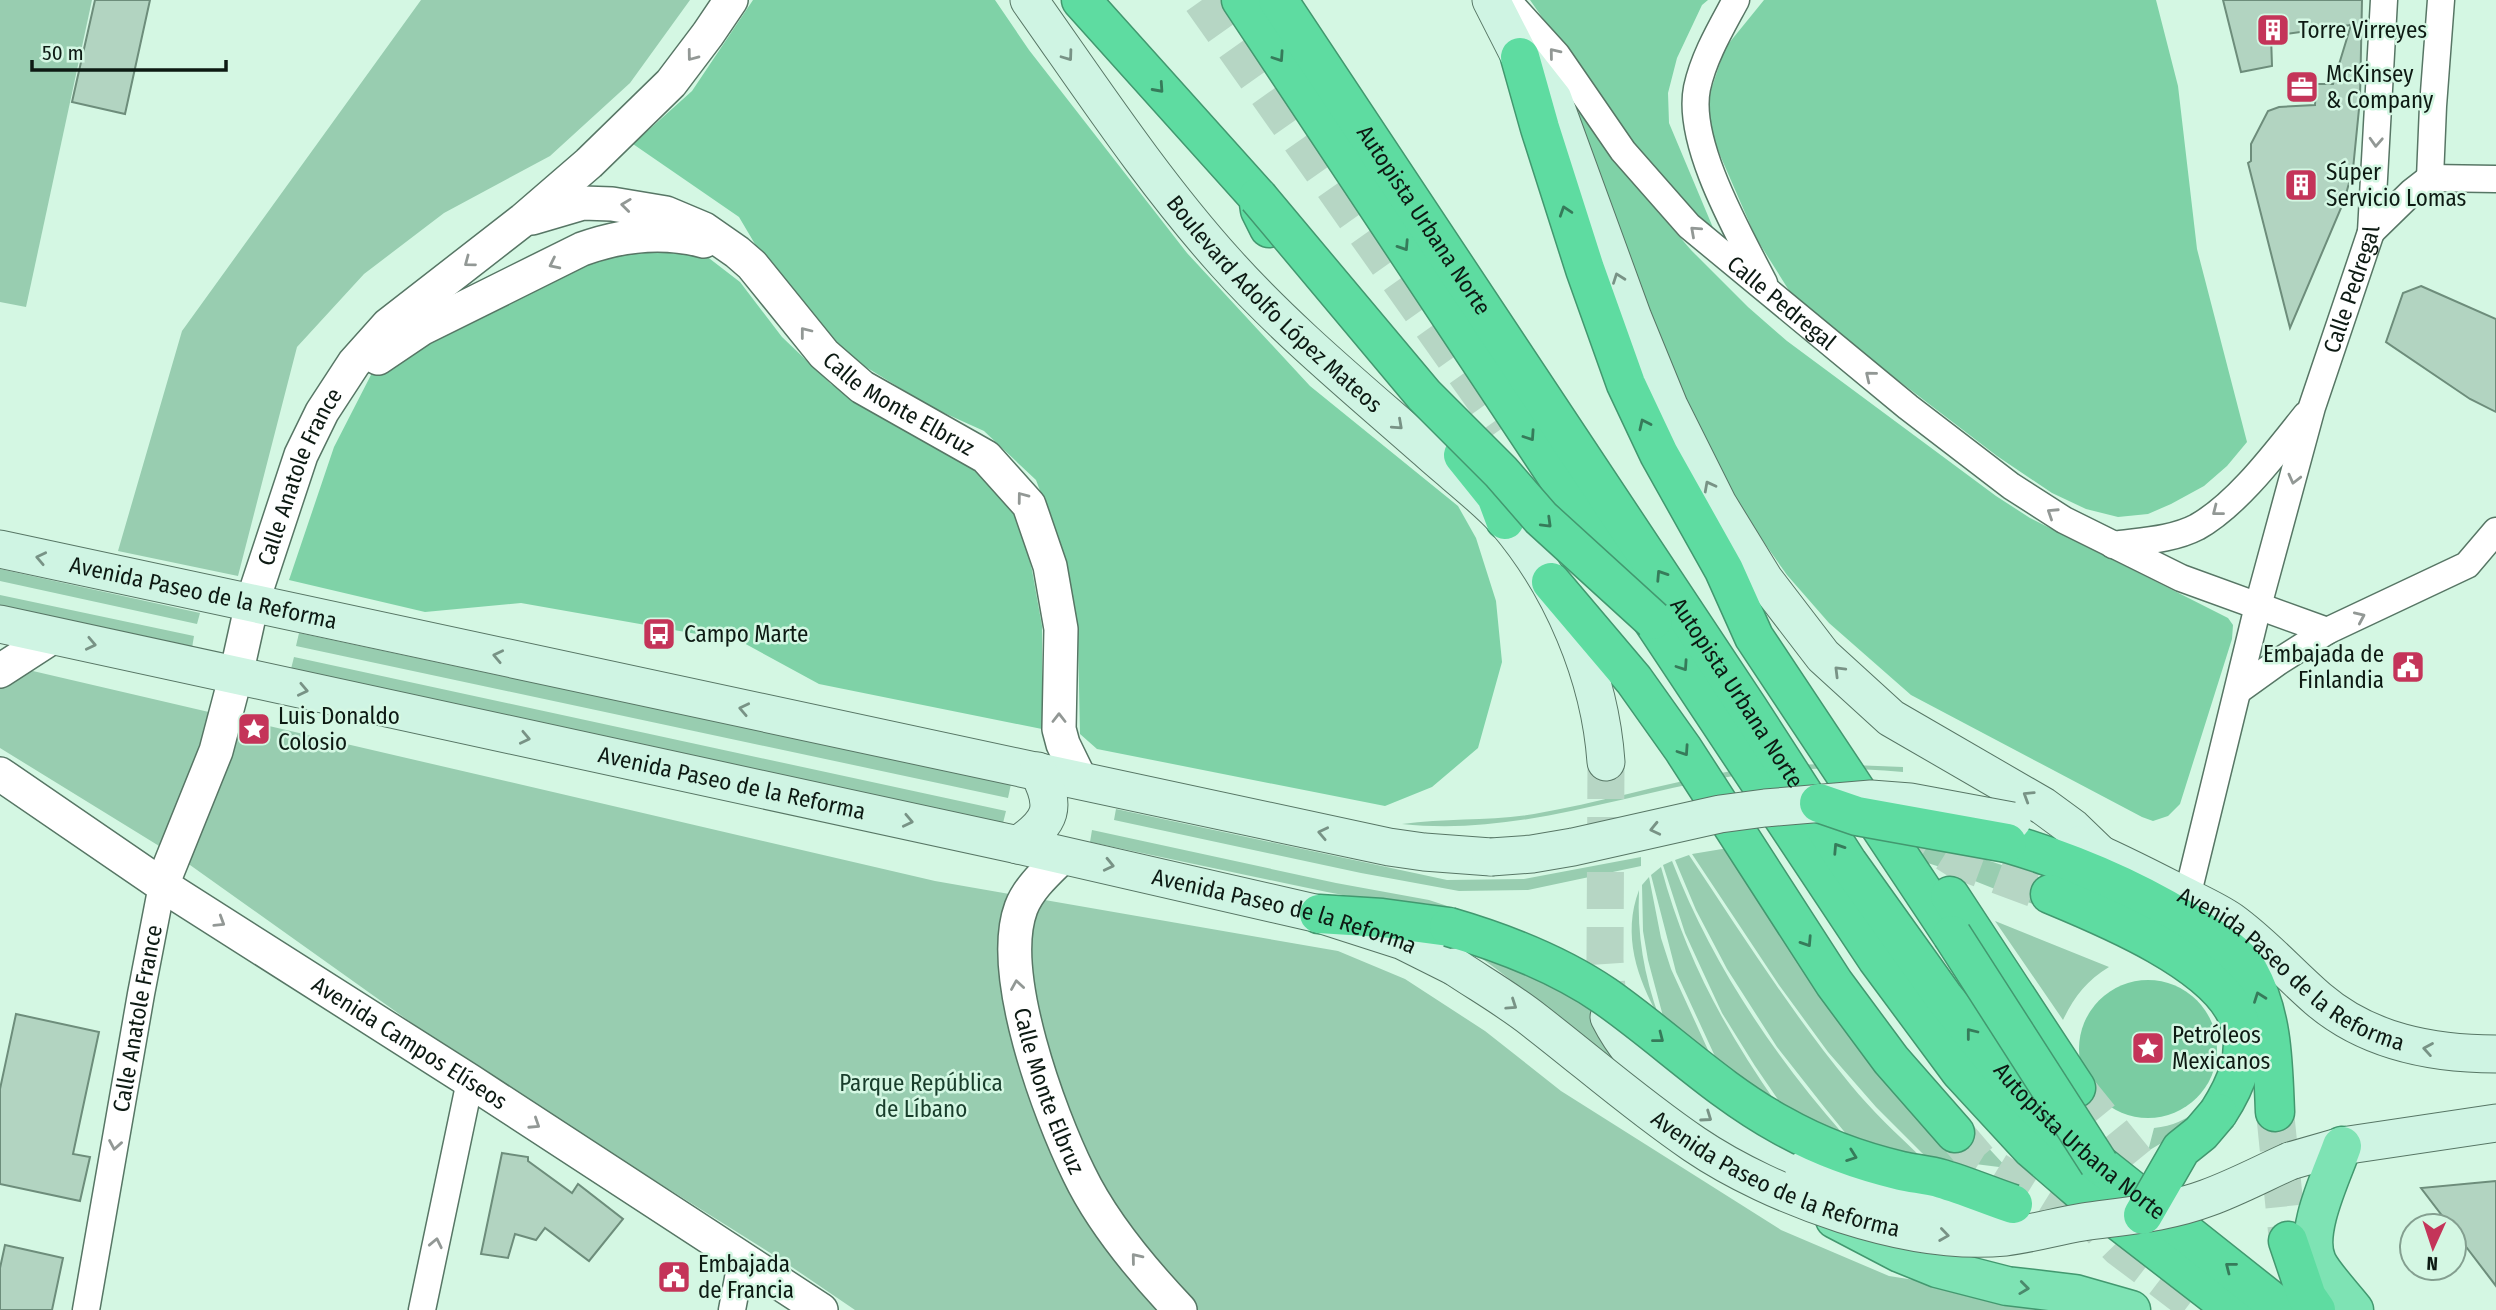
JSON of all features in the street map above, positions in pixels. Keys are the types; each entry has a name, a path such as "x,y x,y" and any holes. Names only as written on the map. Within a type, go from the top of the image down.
{"highway":[{"path":"1081,0 1258,197 1391,356 1541,518 1653,620"},
{"name":"Autopista Urbana Norte","path":"1241,0 1877,959 1961,1071 2032,1149 2084,1194 2234,1310"},
{"name":"Autopista Urbana Norte","path":"1278,0 1681,605 1848,863 1943,996 2015,1086 2099,1164 2283,1310"},
{"path":"1520,57 1561,199 1626,384 1658,454 1724,570 1754,637 1952,935 2099,1164"},
{"path":"1258,197 1263,219 1277,242 1487,483 1501,506 1505,520"},
{"path":"1337,314 1391,356"},
{"path":"1724,570 1808,678 2076,1088"},
{"path":"1551,582 1634,680 1683,749 1834,983 1891,1060 1955,1133"},
{"path":"1819,803 1857,816 2007,843 2086,868 2144,896 2211,937 2248,969 2261,999 2272,1045 2275,1112"},
{"path":"2050,894 2105,917 2177,956 2218,988 2238,1018 2243,1041 2242,1063 2235,1083 2218,1113 2201,1133 2181,1149 2143,1215"},
{"path":"1319,914 1382,918 1449,927 1518,950 1605,996 1707,1077 1782,1126 1860,1160 1941,1178 2013,1204"},
{"path":"2342,1146 2314,1227 2314,1245 2317,1262 2354,1310"},
{"path":"1803,1185 1900,1253 1937,1268 2007,1286 2075,1294 2131,1310"},
{"path":"2288,1241 2307,1297 2316,1310"}],"main road":[{"name":"Boulevard Adolfo López Mateos","path":"1029,0 1137,152 1225,262 1304,340 1505,520 1551,582 1596,693 1604,728 1606,762"},
{"path":"1491,0 1520,57 1553,99 1635,324 1680,432 1740,541 1777,597 1823,656 1891,718 2043,806 2073,828 2101,854"},
{"name":"Avenida Paseo de la Reforma","path":"0,549 1389,847 1491,857 1532,854 1573,848 1720,814 1871,799 1910,802 2012,821 2101,854 2228,919 2255,939 2320,1001 2367,1031 2390,1041 2424,1048 2459,1054 2496,1054"},
{"name":"Avenida Paseo de la Reforma","path":"0,624 1064,855 1319,914 1403,941 1455,967 1534,1019 1615,1087 1731,1167 1803,1185 1873,1222 1963,1238 2004,1237 2083,1222 2143,1215 2207,1198 2290,1161 2342,1146 2496,1123"},
{"path":"1018,845 1038,831 1049,813 1049,792 1038,771"},
{"path":"1609,1017 1620,1040 1660,1083 1803,1185 1860,1188 1916,1200 2013,1204 2083,1222"}],"street":[{"name":"Calle Anatole France","path":"86,1310 162,885 216,751 252,603 301,455 322,412 355,363 388,325 523,220 589,163 671,83 731,0"},
{"name":"Calle Pedregal","path":"1507,0 1557,55 1623,151 1689,226 1908,407 2011,486 2064,520 2181,578 2327,631"},
{"path":"1737,0 1707,55 1697,90 1695,120 1707,161 1728,214 1770,294"},
{"name":"Calle Pedregal","path":"2187,897 2259,606 2312,407 2371,232 2384,0"},
{"path":"2430,178 2432,106 2441,0"},
{"path":"2371,232 2430,178 2496,179"},
{"name":"Calle Monte Elbruz","path":"523,220 583,203 639,207 685,220 737,252 765,280 809,338 839,369 887,403 986,457 1029,505 1050,566 1061,629 1059,729 1063,744 1081,781"},
{"path":"340,386 421,329 582,249 602,242 635,236 676,236 737,252"},
{"name":"Calle Pedregal","path":"2113,545 2155,540 2196,527 2238,495 2312,407"},
{"path":"2239,690 2327,631 2467,565 2496,530"},
{"path":"0,671 54,636"},
{"name":"Avenida Campos Elíseos","path":"0,774 162,885 470,1081 821,1310"},
{"name":"Calle Monte Elbruz","path":"1064,855 1029,891 1016,927 1016,977 1027,1030 1079,1175 1132,1255 1180,1310"},
{"path":"422,1310 470,1081"},
{"path":"732,1310 742,1257"}],"green space":[{"path":"0,0 92,0 26,307 0,302"},
{"path":"421,0 690,0 630,83 550,156 444,213 364,274 297,347 238,576 118,551 182,331"},
{"path":"0,569 200,613 197,624 0,581"},
{"path":"0,595 194,636 192,648 0,608"},
{"path":"299,633 1011,784 1008,798 296,646"},
{"path":"294,657 1006,811 1003,823 291,669"},
{"name":"Parque República de Líbano","path":"20,668 935,881 1338,951 1405,979 1485,1031 1561,1091 1781,1230 1889,1276 2074,1305 2072,1310 855,1310 783,1261 468,1063 190,865 0,748 0,680"},
{"path":"1827,764 1903,767 1903,772 1835,769 1767,772 1722,778 1523,820 1483,825 1402,824 1534,814 1734,771"},
{"path":"1116,809 1447,880 1524,879 1641,857 1641,866 1528,890 1459,891 1361,873 1114,820"},
{"path":"1092,830 1336,883 1429,900 1493,921 1429,904 1354,897 1090,842"},
{"path":"1873,839 1969,854 2053,882 2043,908 1937,866 1871,845"},
{"path":"1728,848 2007,1168 1927,1158 1876,1107 1828,1052 1779,985 1692,854"},
{"path":"1689,855 1828,1057 1867,1104 1922,1158 1847,1135 1777,1047 1727,969 1696,910 1675,860"},
{"path":"1672,861 1705,935 1745,1005 1792,1071 1843,1134 1781,1104 1755,1066 1722,1013 1685,933 1663,865"},
{"path":"1661,867 1682,931 1708,991 1740,1048 1777,1104 1719,1065 1676,972 1651,875"},
{"path":"1649,877 1661,938 1671,969 1714,1063 1664,1020 1643,931 1642,885"},
{"path":"1639,890 1643,955 1659,1017 1644,987 1634,956 1632,923"},
{"path":"1995,921 2109,967 2082,990 2063,1020"},
{"path":"1461,944 1591,1002 1628,1072 1504,975"},
{"path":"2200,1108 2175,1135 2148,1151 2154,1128 2179,1122"}],"shaded area":[{"path":"753,0 995,0 1029,50 1187,253 1310,386 1458,506 1476,538 1496,601 1502,662 1478,748 1432,787 1385,806 1097,749 1080,734 1078,638 1060,544 1036,480 984,431 931,407 856,361 804,316 765,261 739,217 633,144 692,91"},
{"path":"1530,0 1708,0 1702,5 1677,58 1668,93 1669,123 1719,242 1640,157"},
{"path":"1764,0 2156,0 2178,86 2197,249 2247,442 2227,466 2204,486 2148,514 2118,517 2086,509 2052,493 1997,456 1797,303 1756,238 1710,132 1710,93 1725,48"},
{"path":"1582,111 1653,206 1691,250 1748,307 1787,341 1996,496 2030,518 2228,618 2233,625 2232,639 2180,804 2168,816 2153,821 2142,817 1911,695 1829,623 1787,575 1753,527 1683,399 1575,116"},
{"path":"639,241 701,252 740,282 782,337 831,384 898,426 971,458 1017,509 1042,626 1042,689 1047,730 819,684 742,642 521,603 425,612 289,580 334,447 373,371 464,301"},
{"path":"2148,980 2174,986 2197,1000 2211,1023 2217,1049 2211,1075 2197,1098 2174,1112 2148,1118 2122,1112 2099,1098 2085,1075 2079,1049 2085,1023 2099,1000 2122,986"}],"building":[{"path":"95,0 150,0 125,114 72,102"},
{"name":"Súper Servicio Lomas","path":"2223,0 2362,0 2360,99 2353,169 2344,201 2290,328 2248,163 2251,161 2251,144 2268,111 2279,107 2315,105 2316,84 2333,84 2351,25 2271,36 2272,66 2241,72"},
{"path":"2421,286 2496,319 2496,412 2470,399 2386,342 2403,293"},
{"path":"16,1014 99,1032 73,1154 90,1157 80,1201 0,1184 0,1089"},
{"path":"502,1153 528,1157 528,1161 572,1193 578,1184 623,1219 589,1261 545,1228 536,1240 515,1234 508,1258 481,1254"},
{"path":"2496,1181 2496,1286 2468,1249 2468,1212 2439,1212 2421,1188"},
{"path":"5,1245 63,1258 52,1310 0,1310 0,1268"}],"tunnel":[{"path":"1202,0 1504,427"},
{"path":"1606,762 1605,960 1609,1017"},
{"path":"1901,818 1923,838 1960,861 2050,894"},
{"path":"2076,1088 2158,1189"},
{"path":"2275,1112 2288,1241"},
{"path":"1955,1133 1978,1160 2092,1230"},
{"path":"2076,1203 2119,1247 2202,1310"}],"place":[{"name":"Torre Virreyes","path":"2273,30"},
{"name":"McKinsey & Company","path":"2302,87"},
{"name":"Súper Servicio Lomas","path":"2301,185"},
{"name":"Campo Marte","path":"659,634"},
{"name":"Embajada de Finlandia","path":"2408,667"},
{"name":"Luis Donaldo Colosio","path":"254,729"},
{"name":"Petróleos Mexicanos","path":"2148,1048"},
{"name":"Embajada de Francia","path":"674,1277"}]}
